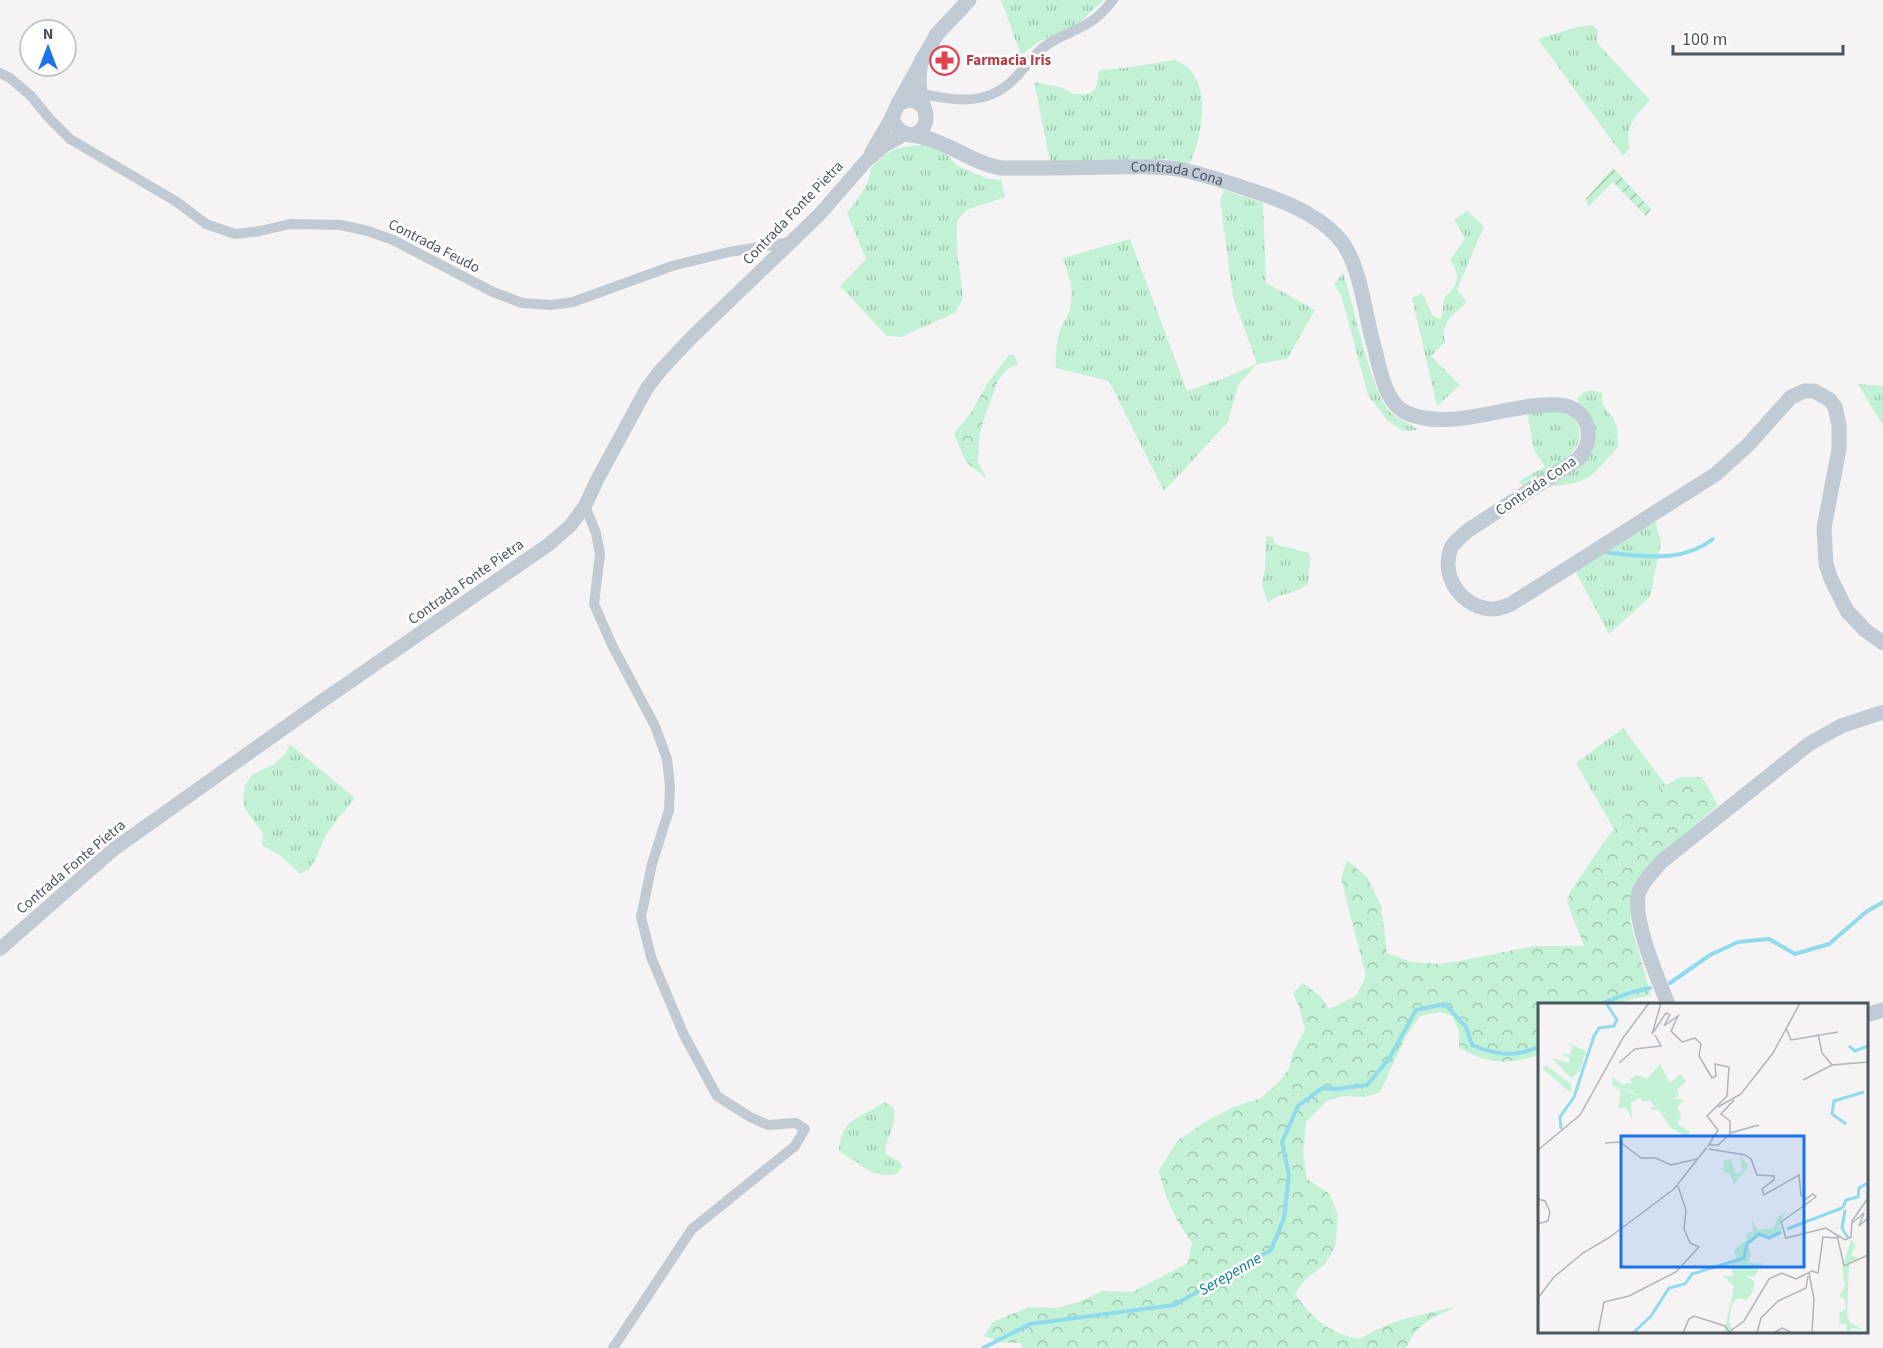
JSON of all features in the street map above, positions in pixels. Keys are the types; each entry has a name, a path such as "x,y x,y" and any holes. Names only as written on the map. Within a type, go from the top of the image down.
{"main road":[{"path":"922,59 919,76 923,107 921,129 908,134 896,128 895,111 922,59 937,34 969,0"},
{"path":"895,111 909,100 923,107"},
{"name":"Contrada Cona","path":"923,107 957,150"},
{"name":"Contrada Cona","path":"908,134 935,139 989,166 1001,168 1154,167 1182,170 1280,200 1313,216 1330,229 1343,244 1356,272 1379,365 1390,397 1398,408 1426,418 1450,418 1550,405 1569,407 1579,412 1588,428 1589,439 1584,452 1578,459 1467,531 1452,546 1448,561 1450,578 1456,591 1476,605 1494,609 1511,604 1716,474 1748,445 1791,397 1804,391 1814,391 1825,396 1835,407 1839,433 1839,449 1824,528 1826,564 1846,611 1865,630 1883,643"},
{"path":"1667,1003 1637,911 1639,891 1644,883 1661,862 1809,744 1840,726 1883,712"},
{"path":"1868,1014 1883,1010"}],"street":[{"path":"923,107 950,100 975,99 995,94 1012,82 1035,55 1048,44 1097,17 1113,0"},
{"name":"Contrada Feudo","path":"0,73 10,78 31,96 70,139 177,202 206,224 235,234 290,224 341,225 369,231 393,240 484,288 522,303 573,302 672,266 729,252 790,242"},
{"path":"867,160 895,111"},
{"path":"867,160 885,146 908,134"},
{"name":"Contrada Fonte Pietra","path":"0,949 114,849 548,545 570,526 585,506 647,388 660,371 692,337 819,215 867,160"},
{"path":"585,506 596,533 600,554 594,604 612,645 656,726 668,759 669,810 652,864 641,917 651,957 684,1035 717,1096 750,1117 768,1125 796,1123 805,1129 795,1146 692,1228 613,1348"}],"green space":[{"path":"1001,0 1104,0 1076,26 1040,41 1021,55"},
{"path":"1593,25 1598,31 1597,43 1650,100 1632,122 1629,134 1630,148 1623,156 1538,39 1577,27"},
{"path":"1174,60 1187,66 1200,90 1202,106 1199,138 1189,165 1167,159 1050,161 1034,82 1063,88 1073,94 1090,94 1096,88 1099,70"},
{"path":"922,145 936,147 948,155 957,166 989,179 1001,180 1005,197 966,210 957,221 957,250 963,298 955,313 901,337 887,336 840,286 866,259 847,213 866,186 871,168 894,150"},
{"path":"1613,168 1651,209 1646,216 1613,182 1588,207 1586,199"},
{"path":"1224,190 1263,203 1266,283 1315,310 1287,359 1257,364 1233,297 1220,199"},
{"path":"1467,211 1484,226 1457,290 1467,302 1449,319 1444,329 1445,342 1431,356 1460,385 1437,406 1412,298 1422,293 1433,316 1440,319 1445,298 1455,285 1457,278 1450,261 1465,238 1454,220"},
{"path":"1130,239 1187,391 1257,364 1238,385 1228,422 1164,491 1109,381 1056,368 1059,335 1071,302 1070,283 1063,258"},
{"path":"1343,273 1370,368 1384,403 1397,418 1418,430 1403,431 1388,421 1368,395 1341,294 1334,285"},
{"path":"1009,355 1014,355 1018,364 1007,369 998,380 979,437 978,461 986,478 966,462 954,434"},
{"path":"1858,384 1883,386 1883,426"},
{"path":"1590,390 1603,393 1603,404 1616,424 1618,447 1588,478 1571,484 1545,486 1570,470 1591,449 1594,440 1592,422 1587,412 1578,403 1578,398"},
{"path":"1560,411 1577,422 1579,439 1575,448 1560,464 1522,486 1519,481 1545,467 1534,450 1527,412"},
{"path":"1655,520 1661,542 1650,597 1609,634 1573,567"},
{"path":"1266,536 1272,537 1275,544 1309,553 1310,560 1308,584 1268,603 1262,585"},
{"path":"1623,728 1666,785 1633,805 1614,829 1576,763"},
{"path":"290,744 355,798 328,832 314,862 300,874 281,856 262,845 263,833 245,809 243,800 245,786 252,775 274,764 286,753"},
{"path":"1680,777 1702,777 1718,805 1651,863 1633,891 1630,921 1651,995 1615,1003 1538,1003 1538,1055 1508,1061 1489,1060 1459,1048 1459,1031 1452,1016 1440,1012 1420,1016 1406,1036 1380,1092 1365,1097 1343,1096 1327,1101 1306,1122 1303,1153 1307,1179 1330,1194 1338,1216 1335,1247 1325,1264 1305,1280 1295,1294 1315,1318 1330,1329 1360,1339 1395,1322 1456,1307 1432,1318 1421,1327 1415,1332 1406,1348 1023,1348 1020,1343 1000,1342 984,1336 993,1322 1029,1307 1057,1308 1081,1301 1102,1291 1132,1292 1188,1263 1192,1242 1171,1208 1159,1171 1177,1141 1231,1108 1261,1098 1279,1082 1289,1069 1293,1052 1305,1030 1293,993 1303,983 1321,997 1329,1009 1356,996 1366,976 1341,878 1347,860 1367,877 1381,905 1387,953 1411,962 1436,964 1460,961 1534,946 1584,946 1567,902 1570,892 1633,805"},
{"path":"884,1102 893,1107 894,1113 885,1154 900,1162 902,1167 897,1174 874,1173 839,1150 848,1124"}],"waterway":[{"path":"1605,551 1650,556 1676,555 1701,547 1713,539"},
{"name":"Serepenne","path":"1670,983 1710,955 1738,942 1769,939 1795,954 1829,944 1866,912 1883,902"},
{"name":"Serepenne","path":"1603,1003 1650,988"},
{"name":"Serepenne","path":"983,1348 1030,1324 1174,1305 1271,1250 1284,1218 1289,1175 1282,1142 1298,1106 1322,1088 1335,1089 1367,1085 1389,1059 1416,1010 1445,1004 1466,1027 1472,1045 1489,1051 1514,1054 1538,1047"}],"place":[{"name":"Farmacia Iris","path":"945,60"}]}
